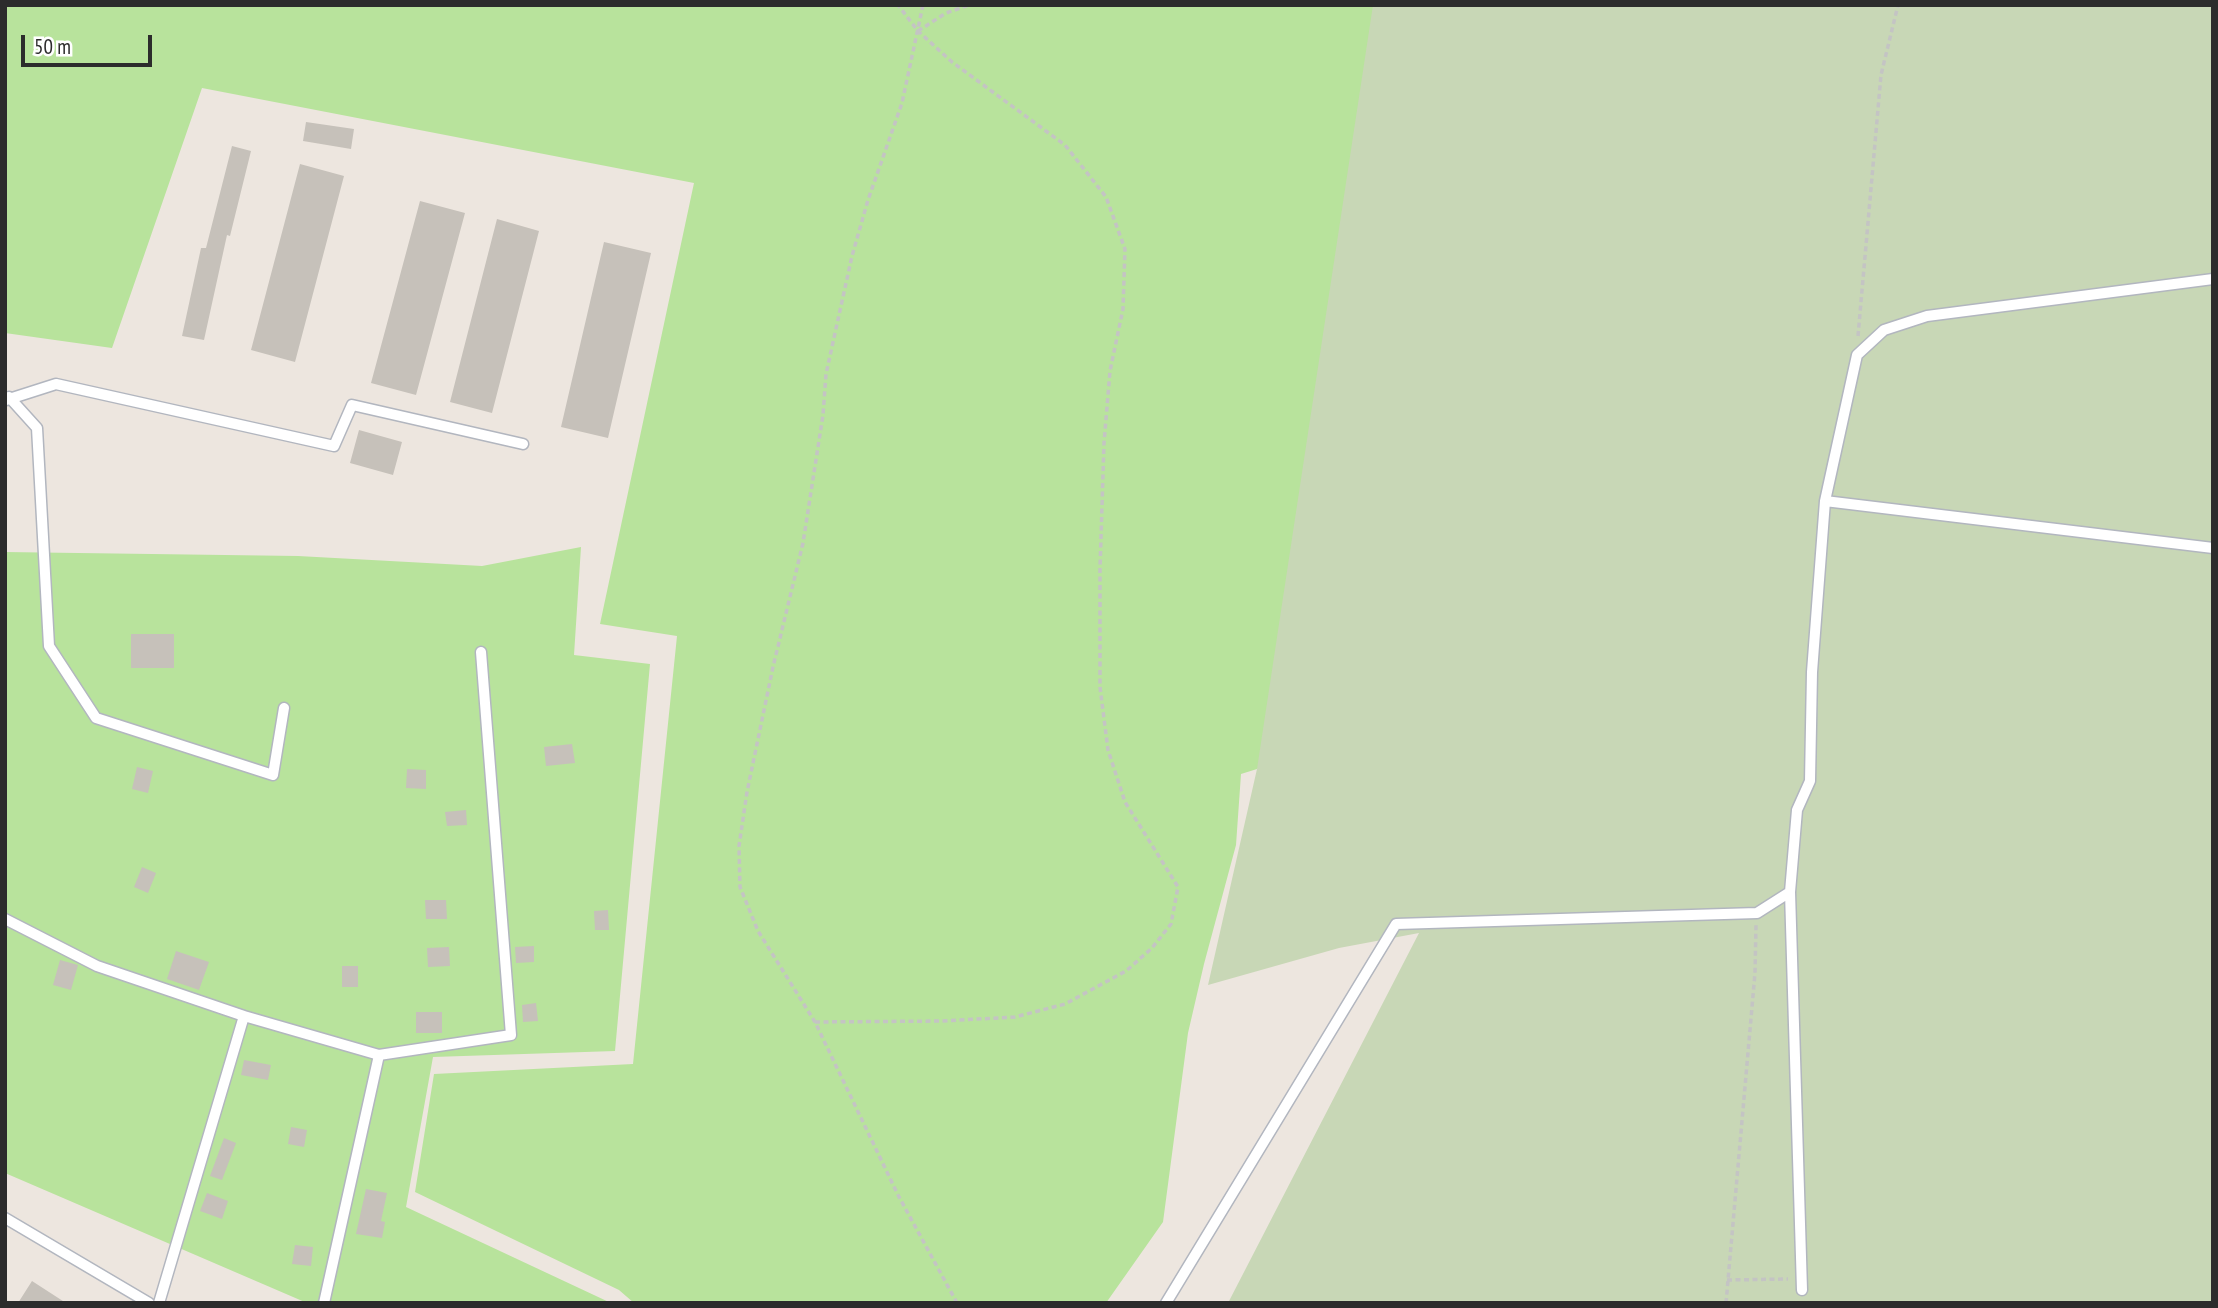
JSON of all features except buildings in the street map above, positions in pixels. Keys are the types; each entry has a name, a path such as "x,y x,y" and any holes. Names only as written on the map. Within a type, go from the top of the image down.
{"lane":[{"path":"1802,1290 1790,892 1797,810 1810,781 1812,672 1825,501 1857,355 1884,330 1927,316 2213,279"},
{"path":"284,708 273,775 96,719 49,646 37,428 7,399 56,384 334,446 352,405 523,444"},
{"path":"1825,501 2213,548"},
{"path":"5,919 97,966 244,1016 379,1055 511,1035 481,652"},
{"path":"1166,1303 1396,924 1757,913 1790,892"},
{"path":"159,1303 244,1016"},
{"path":"324,1303 379,1055"},
{"path":"5,1218 149,1303"}],"path":[{"path":"814,1021 942,1021 1015,1017 1065,1004 1126,971 1152,948 1171,924 1178,887 1125,802 1108,750 1100,687 1104,443 1110,371 1122,309 1125,249 1106,197 1065,145 952,62 918,31 898,5"},
{"path":"923,5 902,103 868,200 834,334 803,543 747,792 739,846 740,887 758,931 814,1021 898,1195 957,1303"},
{"path":"918,31 946,13 969,5"},
{"path":"1857,355 1881,75 1898,5"},
{"path":"1726,1303 1754,986 1757,913"},
{"path":"1727,1280 1802,1278"}],"green space":[{"path":"5,5 1888,5 1257,769 1241,774 1236,845 1188,1033 1163,1222 1106,1303 634,1303 619,1290 415,1192 434,1074 633,1064 677,636 600,624 694,183 202,88 112,348 5,333"},
{"path":"1373,5 2213,5 2213,1303 1228,1303 1419,933 1339,948 1208,985 1257,769"},
{"path":"581,547 574,655 650,664 615,1051 433,1057 406,1207 611,1303 307,1303 5,1173 5,552 298,556 482,566"}]}
